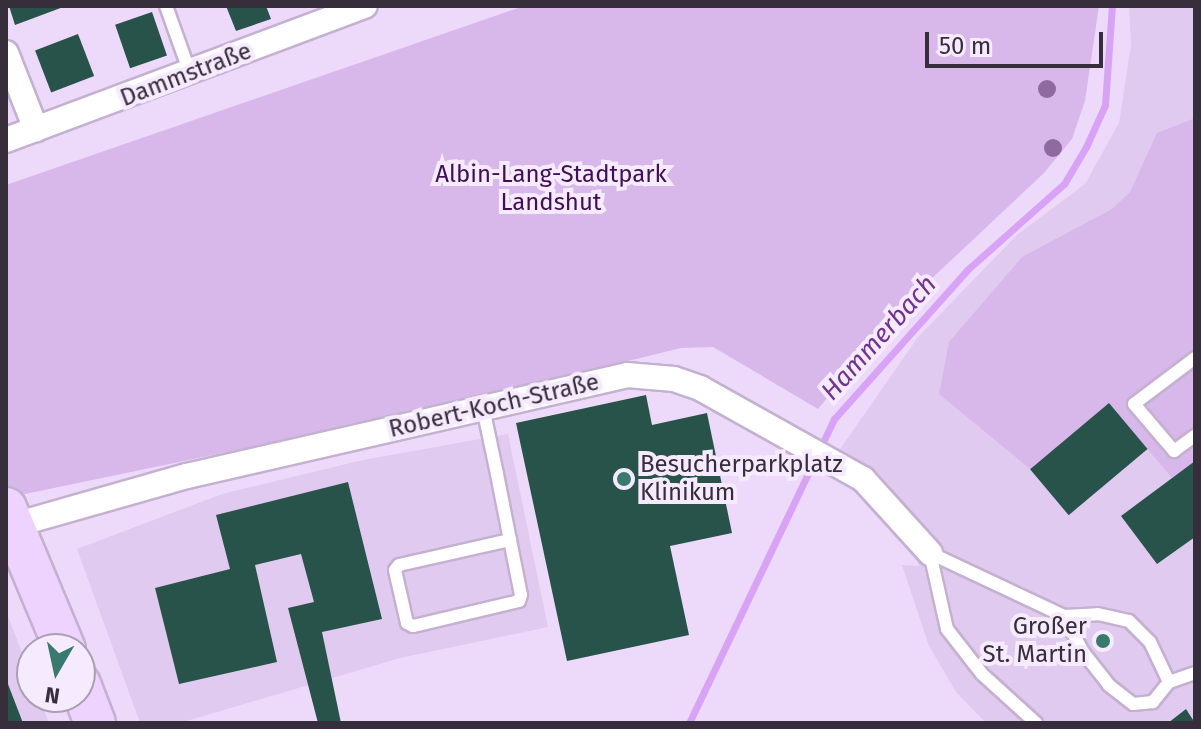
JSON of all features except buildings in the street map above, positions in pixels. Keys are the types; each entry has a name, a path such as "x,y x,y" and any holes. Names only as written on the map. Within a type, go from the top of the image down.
{"main road":[{"path":"9,517 58,633"}],"street":[{"name":"Dammstraße","path":"6,140 365,6"},
{"path":"6,53 36,129"},
{"name":"Robert-Koch-Straße","path":"9,517 627,375 674,379 758,419 863,479 930,553"}],"lane":[{"path":"166,6 190,73"},
{"path":"1195,358 1134,404 1174,451 1195,436"},
{"path":"483,408 510,540 519,601 413,626 407,623 395,570 399,565 510,540"},
{"path":"930,553 1064,616 1098,614 1129,621 1150,642 1169,682"},
{"path":"930,553 947,629 982,674 1036,723"},
{"path":"1064,616 1092,663 1133,704 1153,702 1169,682 1195,673"}],"shaded area":[{"path":"1129,6 1195,6 1195,723 986,723 956,692 929,646 902,565 919,566 901,517 831,462 918,337 1017,235 1085,184 1119,123 1131,45"},
{"path":"508,434 548,627 400,658 180,723 140,723 77,549 222,494 363,460"},
{"path":"6,611 16,637 16,713 45,713 49,723 6,723"}],"green space":[{"name":"Albin-Lang-Stadtpark Landshut","path":"524,6 1099,6 1085,101 1072,139 1044,173 910,299 818,409 713,347 681,348 424,411 6,498 6,185"},
{"path":"1195,118 1195,461 1172,478 1109,404 1030,469 939,394 949,342 1022,257 1112,209 1130,192 1157,133"}],"waterway":[{"name":"Hammerbach","path":"689,723 834,419 967,270 1064,184 1086,147 1105,105 1112,6"}],"place":[{"name":"Besucherparkplatz Klinikum","path":"624,479"},
{"name":"Großer St. Martin","path":"1103,641"}]}
